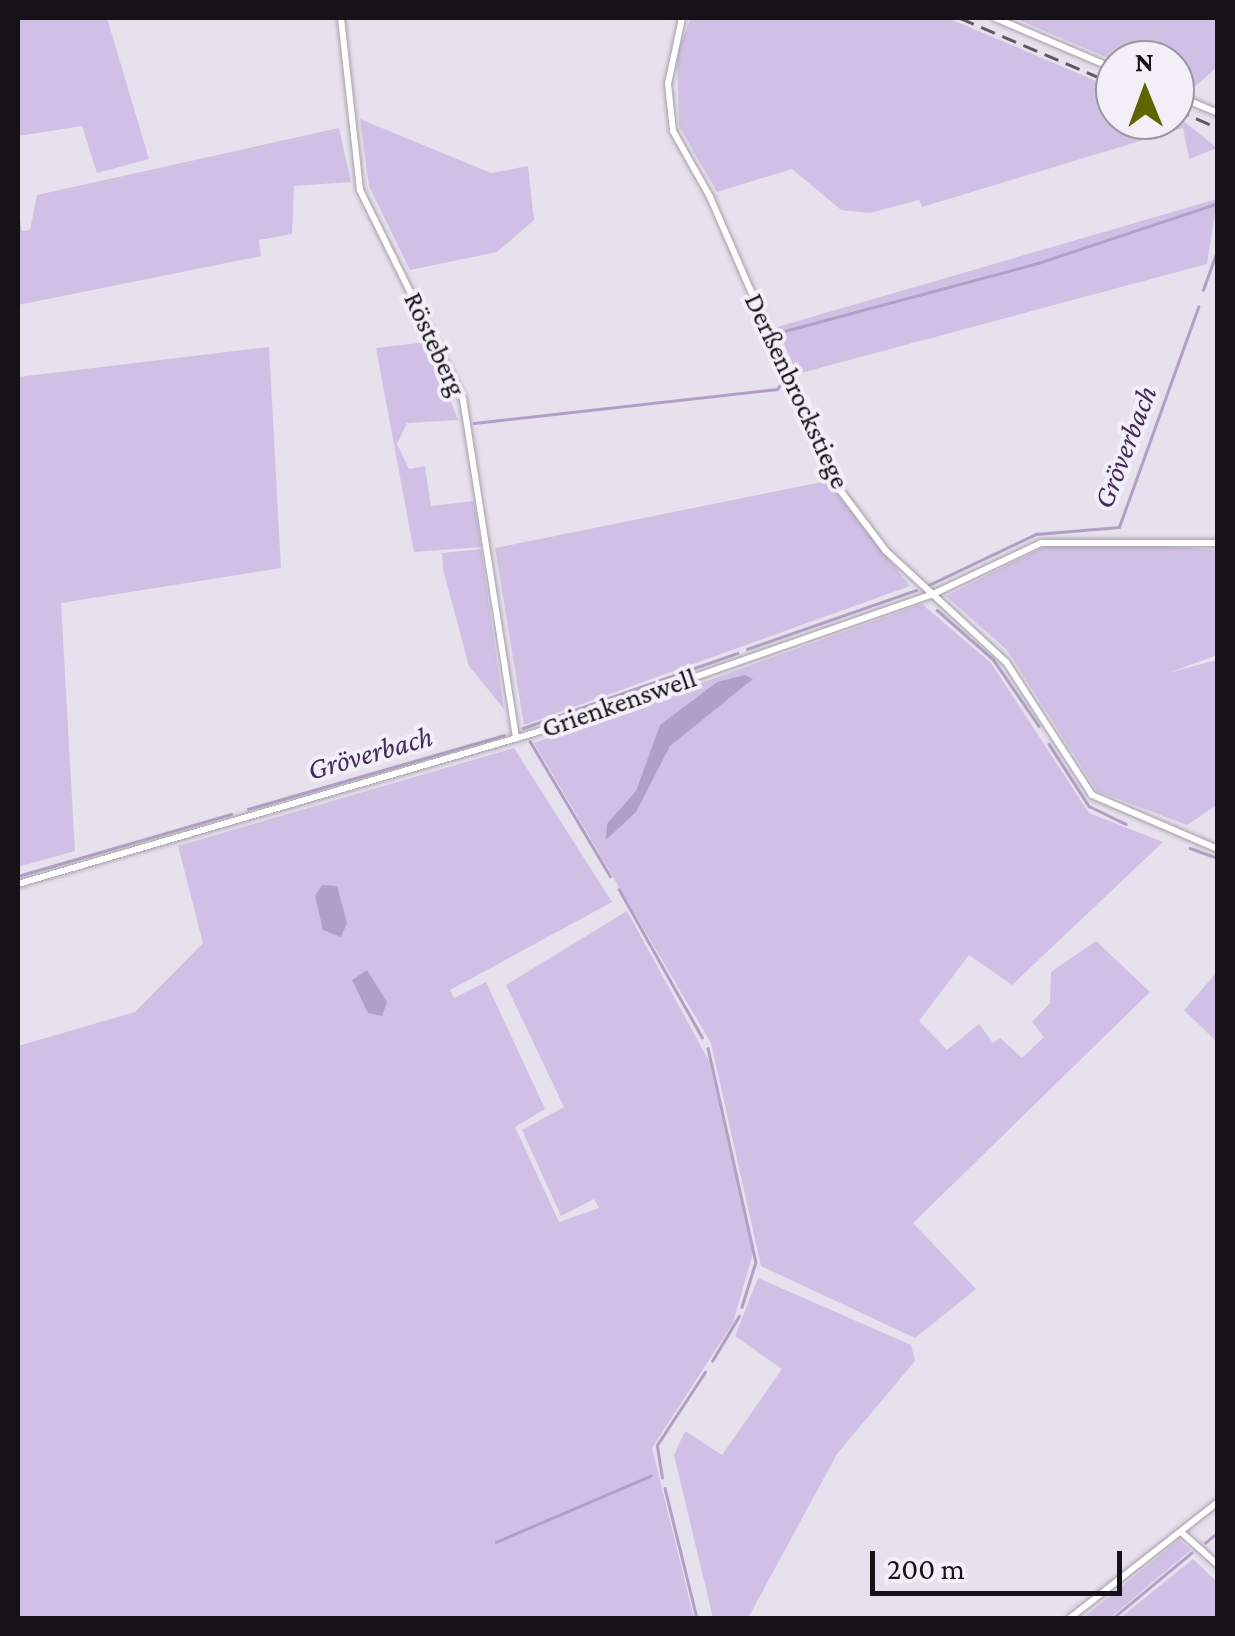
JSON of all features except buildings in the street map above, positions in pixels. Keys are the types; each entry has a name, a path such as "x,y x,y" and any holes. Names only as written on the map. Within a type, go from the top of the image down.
{"street":[{"name":"Rösteberg","path":"341,18 360,190 463,399 516,738"},
{"name":"Derßenbrockstiege","path":"682,18 668,84 681,152 710,197 834,482 931,594 1006,662 1096,799 1218,849"},
{"path":"995,18 1095,60"},
{"path":"1195,104 1218,114"},
{"name":"Grienkenswell","path":"18,884 516,738 931,594 1054,540 1218,543"},
{"path":"1070,1618 1218,1502"},
{"path":"1181,1532 1218,1564"}],"shaded area":[{"path":"18,18 107,18 149,159 97,173 82,126 18,136"},
{"path":"691,18 948,18 1095,80 1095,140 1143,140 922,207 919,200 870,213 841,210 792,169 717,192 679,126 677,52"},
{"path":"1014,18 1217,18 1217,67 1195,87 1195,40 1095,40 1095,52"},
{"path":"360,119 491,173 528,166 534,220 497,252 410,270 369,186"},
{"path":"339,128 351,182 294,186 292,234 259,240 261,256 18,305 18,208 22,231 30,230 37,195"},
{"path":"1195,130 1217,148 1189,159 1185,140 1195,140"},
{"path":"1217,199 1207,264 797,374 777,327"},
{"path":"428,342 458,420 407,423 397,444 409,469 425,466 431,506 474,501 481,547 414,552 376,348"},
{"path":"269,347 281,568 61,603 75,851 18,867 18,377"},
{"path":"827,481 910,586 524,725 495,548"},
{"path":"1112,543 1217,550 1217,655 1168,673 1217,660 1217,805 1187,825 1097,791 1007,650 946,596 1050,544"},
{"path":"481,549 504,709 469,666 443,569 442,553"},
{"path":"922,604 991,663 1089,813 1163,842 1012,985 969,955 919,1021 947,1050 979,1024 993,1043 1000,1038 1022,1058 1044,1037 1032,1022 1050,1003 1051,972 1096,941 1150,992 913,1223 976,1289 915,1338 761,1266 711,1043 534,743"},
{"path":"745,675 753,679 670,746 636,812 606,840 607,824 636,791 660,725 717,682"},
{"path":"514,748 612,902 450,990 454,998 486,982 545,1109 515,1127 559,1222 599,1208 594,1199 561,1216 522,1130 564,1107 506,985 627,911 709,1061 753,1253 733,1323 652,1448 694,1618 18,1618 18,1046 135,1012 203,943 178,846"},
{"path":"322,885 337,886 347,923 341,937 323,930 315,896"},
{"path":"367,970 387,1002 382,1016 368,1013 352,980"},
{"path":"1217,972 1217,1042 1184,1010"},
{"path":"758,1278 911,1345 915,1361 837,1454 748,1618 713,1618 674,1455 685,1431 722,1455 782,1369 735,1336"},
{"path":"1179,1540 1191,1550 1110,1618 1083,1618"},
{"path":"1193,1559 1217,1582 1217,1618 1120,1618"}],"waterway":[{"path":"777,333 1038,263 1218,203"},
{"name":"Gröverbach","path":"1203,290 1218,248"},
{"name":"Gröverbach","path":"929,585 1036,534 1119,527 1198,307"},
{"path":"474,423 777,389 782,383 767,340"},
{"name":"Gröverbach","path":"747,649 916,590"},
{"path":"937,610 993,659 1039,726"},
{"name":"Gröverbach","path":"523,728 737,653"},
{"name":"Gröverbach","path":"248,809 504,735"},
{"path":"530,741 610,876"},
{"path":"1049,744 1089,806 1126,824"},
{"name":"Gröverbach","path":"18,876 231,814"},
{"path":"1190,848 1218,858"},
{"path":"619,889 702,1037"},
{"path":"708,1048 756,1262 742,1307"},
{"path":"712,1361 739,1316"},
{"path":"662,1478 657,1445 705,1372"},
{"path":"496,1542 650,1476"},
{"path":"665,1488 697,1618"},
{"name":"Gröverbach","path":"1205,1543 1218,1532"},
{"name":"Gröverbach","path":"1113,1618 1191,1553"}],"railway":[{"path":"960,18 1095,75"},
{"path":"1195,118 1218,128"}]}
